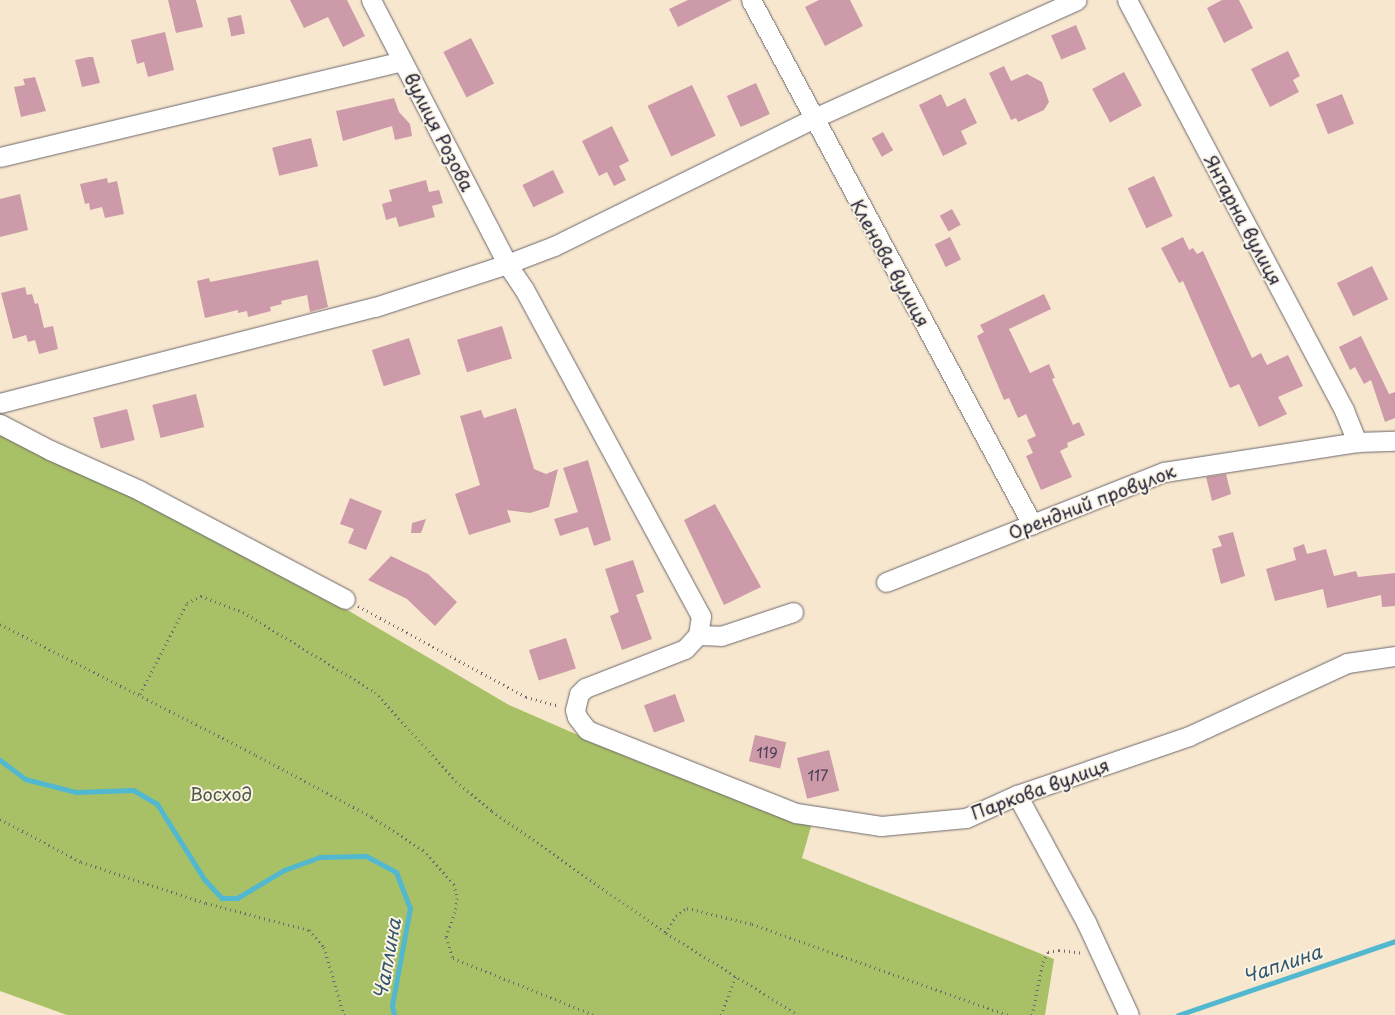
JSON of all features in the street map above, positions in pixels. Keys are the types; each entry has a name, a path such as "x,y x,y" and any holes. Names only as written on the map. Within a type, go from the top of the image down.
{"street":[{"name":"вулиця Розова","path":"371,0 507,264 524,289 698,608 701,626 698,635"},
{"name":"Кленова вулиця","path":"751,0 812,119 1032,524"},
{"path":"0,403 375,307 507,264 554,246 812,119 1077,0"},
{"name":"Янтарна вулиця","path":"1128,0 1339,402 1356,442"},
{"path":"0,157 402,61"},
{"path":"0,424 50,450 139,490 345,599"},
{"name":"Орендний провулок","path":"886,582 1164,472 1356,442 1395,441"},
{"path":"575,710 579,694 585,688 685,649 698,635 721,636 792,612"},
{"name":"Паркова вулиця","path":"575,710 577,717 587,730 796,813 881,826 966,818 1017,795 1189,736 1346,663 1395,656"},
{"path":"1017,795 1102,956 1129,1015"}],"path":[{"path":"140,694 187,603 201,596 243,612 375,692 449,774 492,811 666,933 798,1015"},
{"path":"345,599 526,697 575,710"},
{"path":"0,624 140,694 372,817 422,850 454,884 455,912 446,937 453,958 594,1015"},
{"path":"0,818 81,862 206,903 309,930 324,946 344,1015"},
{"path":"666,933 676,916 687,908 752,924 1008,1015"},
{"path":"1032,1015 1043,962 1048,952 1065,950 1102,956"},
{"path":"721,1015 736,976"}],"green space":[{"name":"Восход","path":"0,430 315,591 509,705 647,765 812,823 802,858 1054,959 1045,1015 67,1015 0,991"}],"building":[{"path":"168,0 196,0 203,27 176,33"},
{"path":"290,0 347,0 365,36 343,47 328,17 304,28"},
{"path":"688,0 732,0 678,27 669,9"},
{"path":"819,0 850,0 863,26 825,46 805,7"},
{"path":"1222,0 1239,0 1253,28 1224,43 1207,8"},
{"path":"241,15 245,34 231,36 227,18"},
{"path":"1076,25 1086,49 1061,59 1051,36"},
{"path":"165,32 174,70 148,77 144,62 137,64 131,40"},
{"path":"471,38 494,83 467,98 443,52"},
{"path":"1288,51 1300,76 1293,80 1299,92 1270,107 1251,69"},
{"path":"93,57 100,83 82,87 75,60"},
{"path":"1004,66 1011,81 1027,74 1042,82 1049,102 1044,110 1018,122 1016,118 1011,120 989,73"},
{"path":"1124,72 1142,106 1110,122 1092,89"},
{"path":"35,77 46,111 21,117 14,87 25,85 23,79"},
{"path":"756,83 770,114 741,127 727,96"},
{"path":"692,85 716,136 671,156 648,106"},
{"path":"941,94 947,107 965,98 977,123 961,131 967,144 943,156 919,105"},
{"path":"1342,94 1354,124 1328,134 1316,104"},
{"path":"394,98 399,112 410,124 412,136 395,140 392,126 343,141 336,111"},
{"path":"612,126 629,161 619,166 626,180 614,186 607,172 599,176 582,141"},
{"path":"883,132 893,150 882,157 872,138"},
{"path":"311,138 318,166 279,176 272,148"},
{"path":"553,170 564,192 533,207 522,185"},
{"path":"1154,176 1173,216 1146,228 1128,188"},
{"path":"107,178 108,183 117,181 124,214 105,218 102,207 90,210 89,203 85,204 80,184"},
{"path":"426,180 429,192 439,190 443,203 432,206 435,217 399,227 396,217 386,220 382,204 392,201 389,190"},
{"path":"20,194 28,230 0,237 0,199"},
{"path":"952,209 961,225 948,232 940,216"},
{"path":"950,237 961,259 946,267 935,244"},
{"path":"1183,237 1189,250 1193,248 1197,254 1203,251 1252,358 1261,353 1267,365 1288,355 1303,386 1278,397 1287,414 1259,427 1239,384 1230,388 1183,281 1179,283 1161,248"},
{"path":"318,260 328,307 310,312 307,295 281,301 282,304 270,307 271,311 248,317 247,311 238,313 238,310 205,318 197,281 209,278 210,282"},
{"path":"1372,266 1388,299 1353,316 1337,283"},
{"path":"25,287 27,295 32,294 35,304 38,303 44,328 53,326 58,349 39,354 35,340 28,342 26,335 13,339 1,293"},
{"path":"1044,294 1051,309 1009,329 1030,373 1049,364 1055,378 1052,379 1073,425 1079,422 1085,435 1067,443 1068,447 1060,451 1072,477 1041,490 1026,456 1033,453 1027,440 1036,436 1026,414 1018,418 1009,398 1004,400 977,336 984,332 980,325"},
{"path":"502,326 512,359 467,372 457,340"},
{"path":"1361,336 1389,394 1395,392 1395,418 1385,422 1371,380 1364,384 1355,367 1350,370 1339,347"},
{"path":"409,338 421,374 384,386 372,350"},
{"path":"196,394 204,427 161,438 152,405"},
{"path":"516,408 534,469 546,474 558,469 549,507 530,513 507,510 511,522 469,535 455,494 480,485 460,416 481,410 484,418"},
{"path":"127,409 135,440 101,449 93,417"},
{"path":"588,460 611,540 594,546 588,527 560,536 554,519 578,512 563,468"},
{"path":"1226,474 1231,494 1212,501 1206,477"},
{"path":"350,498 382,511 366,550 348,543 354,529 340,524"},
{"path":"715,504 761,587 724,605 684,520"},
{"path":"426,519 421,533 411,533 412,523"},
{"path":"1233,532 1245,576 1221,584 1212,549 1222,546 1218,536"},
{"path":"1304,544 1307,554 1326,549 1334,576 1356,571 1358,577 1395,573 1395,606 1382,607 1381,595 1327,608 1323,589 1275,601 1266,569 1296,560 1293,548"},
{"path":"391,556 428,574 457,602 435,626 407,599 368,580"},
{"path":"633,560 644,592 636,595 652,639 622,650 610,616 619,612 605,569"},
{"path":"566,638 576,668 539,680 529,650"},
{"path":"675,694 685,721 654,733 644,705"},
{"path":"755,735 786,742 780,769 749,761"},
{"path":"829,750 839,791 807,799 797,758"}],"waterway":[{"name":"Чаплина","path":"0,760 25,779 76,792 133,790 157,804 204,879 222,898 237,898 284,870 320,857 366,856 396,872 410,908 392,1005 394,1015"},
{"name":"Чаплина","path":"1178,1015 1395,941"}]}
